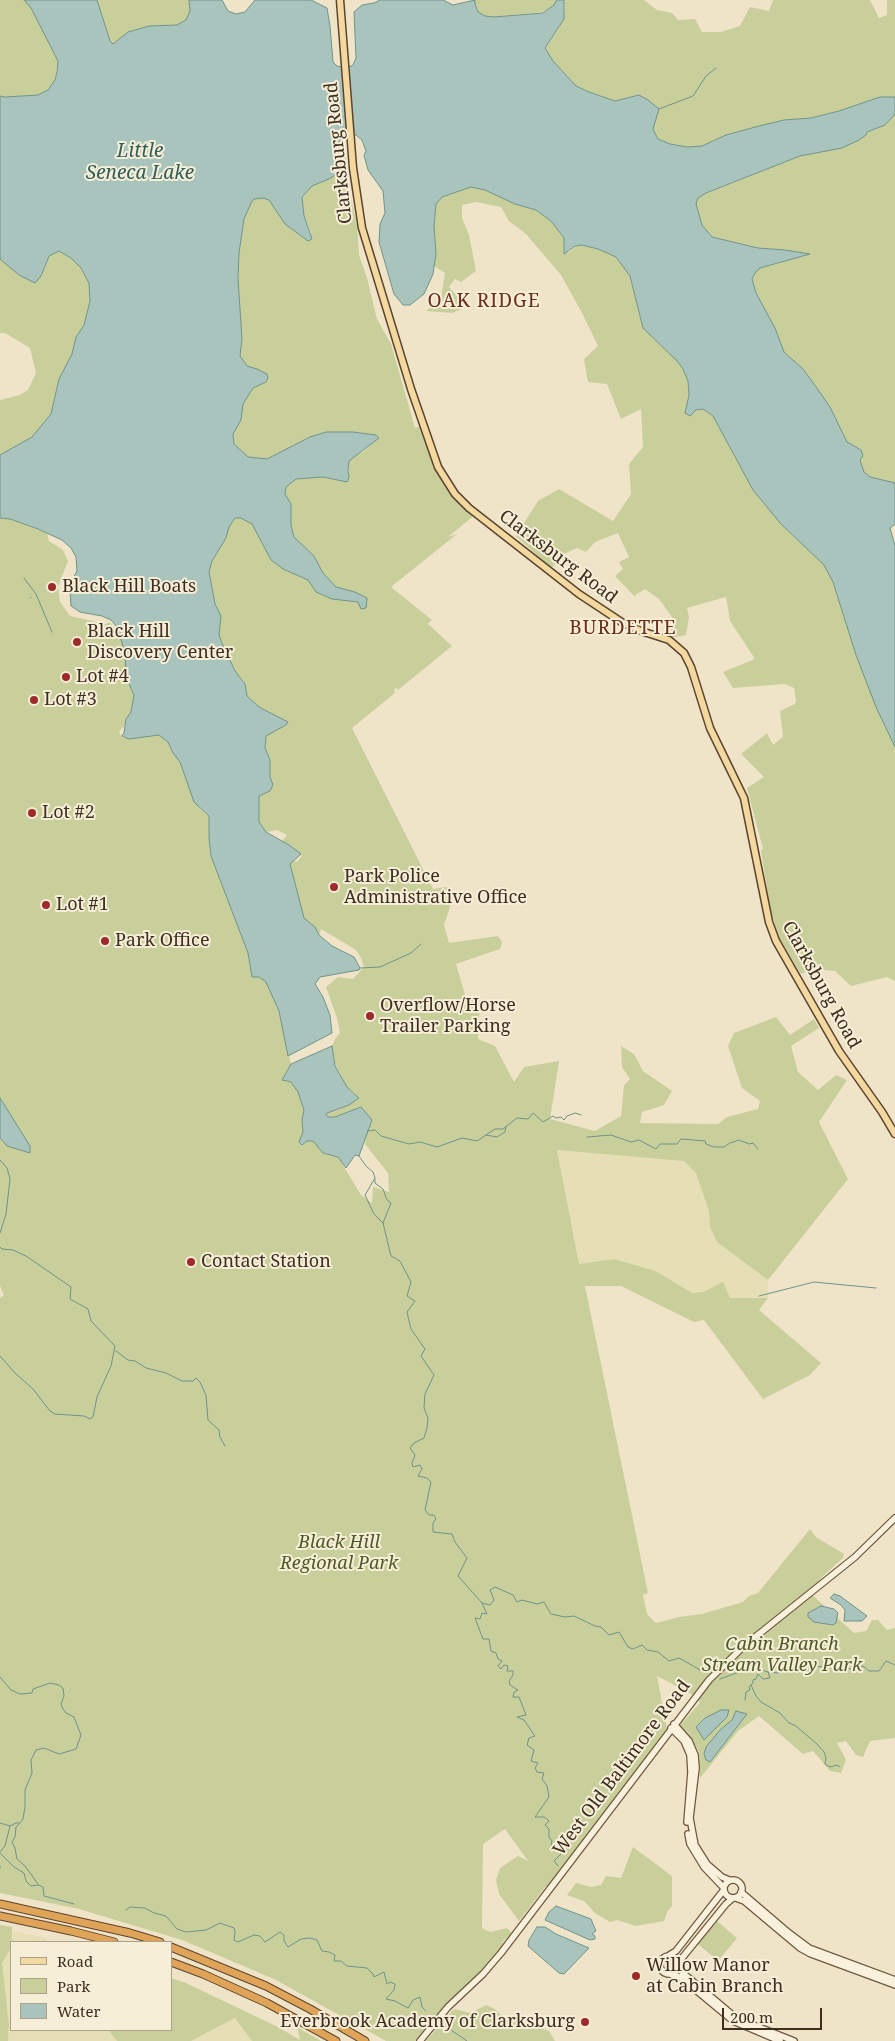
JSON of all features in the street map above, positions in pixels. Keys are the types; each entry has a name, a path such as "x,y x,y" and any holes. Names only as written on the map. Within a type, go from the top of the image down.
{"highway":[{"path":"0,1904 130,1933 157,1941"},
{"path":"0,1916 71,1930 110,1941"},
{"path":"172,1946 266,1986 365,2041"},
{"path":"172,1962 267,2003 336,2041"}],"main road":[{"name":"Clarksburg Road","path":"340,0 357,203 369,253 432,452 442,474 455,494 469,508 579,594 623,623 669,640 684,653 691,667 710,728 744,798 769,922 776,941 839,1051 882,1112 895,1134"}],"street":[{"name":"West Old Baltimore Road","path":"420,2041 448,2007 480,1978 501,1953 672,1726 709,1680 723,1665 761,1632 844,1567 895,1518"},
{"path":"672,1726 689,1741 695,1755 696,1768 690,1818 695,1845 707,1864 722,1877 735,1880 740,1884 742,1892 809,1948 895,1980"},
{"path":"672,1726 684,1741 690,1755 691,1772 686,1816 690,1844 704,1867 723,1889 726,1896 744,1901 800,1948 811,1954 895,1985"},
{"path":"730,1880 676,1951 664,1958 661,1965 664,1972 680,1977 733,2021 780,2041"},
{"path":"670,1974 677,1970 678,1964 726,1904 742,1892"},
{"path":"668,1956 673,1957 683,1974 735,2017 794,2041"}],"shaded area":[{"path":"557,1150 684,1160 696,1173 709,1211 710,1227 717,1242 768,1280 768,1298 729,1298 723,1283 703,1292 692,1293 656,1271 614,1259 579,1264"},
{"path":"4,1929 47,1938 46,1941 10,1941 10,2031 109,2031 117,2041 8,2041 9,2025 0,1950 0,1932"},
{"path":"235,2018 252,2041 191,2041"}],"green space":[{"path":"0,0 24,0 31,8 58,61 55,80 48,90 38,95 0,96"},
{"path":"97,0 189,0 190,11 186,20 177,25 149,26 128,32 113,44 110,41"},
{"path":"475,0 557,0 554,5 543,12 494,17 485,16 478,12"},
{"path":"564,0 644,0 657,10 672,13 678,20 695,19 702,32 721,32 740,26 750,7 769,11 773,0 870,0 879,18 887,15 887,0 895,0 895,97 880,97 811,118 784,120 759,126 726,135 702,146 687,147 670,144 658,139 653,129 655,108 648,100 639,96 615,101 589,92 576,86 553,61 545,49 560,26 565,8"},
{"path":"895,114 895,483 870,477 864,472 860,460 861,450 847,442 819,391 803,369 784,352 775,328 759,301 752,279 760,268 777,264 793,257 804,257 785,250 758,248 712,237 702,225 696,204 698,198 702,195 800,156 842,148 871,130 885,125"},
{"name":"Black Hill Regional Park","path":"344,145 349,190 357,224 359,255 377,319 391,344 415,428 420,426 437,472 476,514 448,537 457,534 391,587 432,620 428,624 452,646 398,690 397,687 394,690 395,693 352,728 433,889 447,887 450,907 444,925 449,943 498,936 502,942 500,949 456,964 466,998 480,1000 478,1039 495,1046 514,1082 524,1067 559,1061 550,1119 595,1131 621,1116 624,1085 630,1079 622,1067 621,1046 634,1054 643,1071 672,1091 664,1105 642,1112 640,1123 718,1124 727,1117 758,1109 760,1101 742,1088 728,1046 734,1033 776,1017 790,1035 814,1019 819,1028 791,1046 798,1072 818,1090 836,1075 847,1080 819,1122 848,1179 768,1280 717,1242 710,1227 709,1211 696,1173 684,1161 557,1150 579,1264 614,1259 656,1271 692,1293 703,1292 723,1282 730,1298 768,1298 759,1310 821,1363 810,1375 763,1399 704,1320 694,1322 621,1286 585,1286 648,1593 643,1595 647,1614 656,1623 702,1614 743,1602 749,1596 758,1593 810,1529 816,1537 844,1554 843,1558 809,1592 854,1633 866,1631 872,1620 878,1620 887,1630 895,1628 895,1738 870,1741 863,1757 856,1755 846,1741 837,1743 846,1760 841,1773 830,1771 813,1751 803,1754 759,1716 738,1731 700,1778 699,1752 689,1734 680,1725 700,1703 695,1696 657,1676 667,1730 566,1874 550,1892 546,1886 519,1921 499,1894 496,1880 500,1868 518,1856 528,1861 505,1829 483,1844 482,1928 490,1932 507,1928 512,1933 502,1943 508,1943 497,1956 446,2005 415,2041 386,2041 274,1979 182,1940 79,1909 0,1893 0,1298 4,1295 0,1286 0,1138 7,1146 14,1148 30,1147 0,1098 0,518 10,519 47,533 49,541 63,550 68,561 58,587 60,602 70,616 106,624 109,622 120,633 125,653 126,677 134,695 131,712 126,719 124,728 122,727 119,733 124,738 159,735 168,742 180,762 187,783 200,809 209,816 211,856 248,953 252,977 259,977 266,982 279,1011 291,1064 282,1080 291,1082 298,1092 304,1110 302,1120 304,1144 307,1141 313,1141 323,1153 338,1157 361,1195 372,1203 373,1187 389,1192 388,1173 365,1144 367,1131 372,1120 361,1107 335,1117 327,1117 326,1115 349,1105 356,1094 347,1087 334,1062 332,1046 340,1033 326,987 338,977 353,979 364,967 356,950 321,929 319,935 315,927 303,918 290,864 293,860 297,862 302,856 282,841 287,835 277,830 266,832 259,822 259,796 270,791 273,785 270,777 270,760 265,748 266,735 286,725 270,712 259,707 247,696 245,684 235,671 221,641 219,634 221,616 215,604 209,572 212,561 226,538 229,527 235,518 241,518 252,524 271,560 283,569 308,580 316,592 332,599 358,602 355,592 336,587 323,573 314,556 294,537 291,525 291,504 285,494 286,487 295,479 323,477 341,481 349,477 349,461 353,456 363,452 378,438 376,435 353,432 326,432 310,437 267,459 248,457 234,444 233,434 241,420 243,404 253,388 266,382 257,369 247,366 240,356 242,339 238,279 239,253 244,219 254,199 263,198 269,200 290,228 308,241 311,233 304,216 302,197 312,186 331,178 337,173 337,147"},
{"path":"482,180 500,197 536,210 551,221 564,238 568,253 576,246 582,245 598,249 616,257 630,276 643,328 683,369 688,381 689,395 685,413 703,409 713,416 753,490 767,503 781,524 824,565 833,582 859,662 873,688 895,747 895,981 887,977 851,986 835,971 813,969 801,974 780,939 770,909 761,850 763,849 747,788 764,777 741,754 767,733 773,745 783,737 780,711 795,704 796,700 794,688 785,684 733,688 723,672 755,659 730,621 726,597 687,608 689,617 686,635 671,638 672,617 659,599 645,589 634,596 615,576 623,569 619,562 629,557 618,533 595,542 586,552 577,548 557,557 560,560 551,568 516,536 538,501 559,489 613,521 631,494 629,464 643,447 641,409 621,419 607,384 588,382 584,359 598,346 581,311 561,275 526,234 509,221 501,207 476,202 462,205 462,218 469,235 476,271 461,282 455,279 449,287 467,307 452,313 426,311 441,298 445,273 434,266 436,254 434,226 436,204 442,197 471,187"},
{"path":"59,251 71,258 81,268 89,283 90,301 84,325 76,337 72,354 59,379 51,414 32,437 0,455 0,400 20,395 28,390 36,373 30,348 5,333 0,333 0,259 19,275 43,271 49,256"},
{"path":"633,1847 672,1876 672,1906 667,1912 664,1921 636,1926 617,1920 610,1922 595,1913 584,1901 567,1895 576,1883 591,1887 601,1885 606,1876 621,1878"},
{"path":"717,1921 737,1938 718,1961 698,1944"},
{"path":"0,1925 12,1927 10,1950 2,1963 9,2025 8,2041 0,2041"},
{"path":"172,1978 186,1983 278,2027 300,2040 297,2027 321,2041 252,2041 235,2018 191,2041 117,2041 109,2031 172,2031"},
{"path":"486,2005 495,2009 509,2023 520,2021 549,2031 555,2041 426,2041 454,2009 471,2013"}],"water":[{"name":"Little Seneca Lake","path":"24,0 97,0 110,41 113,44 128,32 149,26 177,25 186,20 190,11 189,0 222,0 228,11 236,14 245,12 255,0 311,0 327,8 333,62 337,66 347,68 353,65 356,58 354,12 362,5 380,0 443,0 453,5 475,0 478,12 485,16 494,17 543,13 554,5 557,0 564,0 564,19 545,48 553,61 576,86 589,92 615,101 639,95 648,100 659,109 653,129 658,139 670,144 687,147 702,146 726,135 759,126 784,120 811,118 880,97 895,97 895,114 885,125 867,132 859,140 842,148 800,156 706,193 698,198 696,204 702,225 712,237 758,248 810,254 760,268 752,279 756,293 775,328 784,352 803,369 819,391 830,407 847,442 861,450 863,456 860,460 864,472 870,477 895,483 895,524 890,528 895,546 895,747 876,707 856,655 833,582 824,565 781,524 753,490 713,416 703,409 696,410 690,416 685,413 689,395 688,381 683,369 643,328 630,276 616,257 598,249 582,245 575,246 564,254 564,238 551,221 536,210 515,204 485,190 471,187 442,197 436,204 434,226 436,254 433,274 424,294 410,305 403,305 394,294 379,242 380,224 385,213 383,191 368,170 364,155 366,151 362,140 356,135 345,136 338,143 338,173 312,186 302,197 304,216 312,239 308,241 285,224 269,200 263,198 254,199 244,219 239,253 238,279 242,339 240,356 247,366 267,374 268,378 266,382 253,388 243,404 241,420 233,434 234,444 248,457 267,459 310,437 326,432 353,432 376,435 379,438 349,461 349,477 347,482 323,477 296,479 286,487 285,494 291,504 291,525 294,537 314,556 323,573 336,587 355,592 367,598 366,608 361,609 358,602 332,599 316,592 308,580 283,569 271,560 252,524 241,518 235,518 229,527 226,538 212,561 209,572 215,604 221,616 219,634 221,641 235,671 245,684 247,696 259,707 288,722 266,736 265,748 270,760 270,777 273,785 270,791 259,796 259,822 266,832 301,854 290,864 304,918 332,946 354,957 360,968 359,970 320,977 315,984 323,997 330,1015 332,1033 288,1056 279,1011 266,982 259,977 252,977 248,953 211,856 209,816 194,802 180,762 168,742 159,735 129,739 122,736 126,719 131,712 134,695 126,677 125,653 117,627 111,620 102,616 80,612 71,606 71,582 77,571 76,557 71,548 62,540 38,529 10,519 0,518 0,455 32,437 51,414 59,379 72,354 76,337 84,325 90,301 89,283 81,268 71,258 59,251 49,256 41,276 35,283 19,275 0,259 0,96 38,95 48,90 55,80 57,72 58,61 31,8"},
{"path":"332,1046 335,1066 347,1087 359,1098 349,1105 326,1115 328,1117 335,1117 361,1107 372,1120 359,1156 355,1155 346,1168 338,1157 323,1153 313,1141 307,1141 302,1145 299,1142 303,1132 302,1120 304,1110 298,1092 291,1082 282,1080 291,1064"},
{"path":"0,1098 30,1146 30,1153 7,1146 0,1138"},
{"path":"834,1594 840,1596 867,1616 862,1621 844,1621 845,1610 830,1598"},
{"path":"821,1606 834,1609 838,1613 836,1623 833,1625 814,1622 808,1617 808,1613"},
{"path":"721,1710 729,1710 727,1717 704,1740 696,1727 705,1718"},
{"path":"736,1711 747,1714 710,1762 706,1760 704,1754 706,1747 720,1730 732,1720"},
{"path":"556,1906 591,1919 596,1931 592,1934 595,1936 595,1939 590,1940 545,1920 549,1912"},
{"path":"537,1927 545,1927 556,1934 589,1948 564,1974 559,1973 528,1946 529,1940"}],"waterway":[{"path":"659,109 693,96 706,76 716,68"},
{"path":"24,578 36,594 52,632"},
{"path":"360,968 380,967 411,953 421,944"},
{"path":"367,1131 375,1130 381,1136 409,1144 420,1142 437,1147 462,1138 477,1141 495,1129 503,1129 517,1118 528,1119 533,1113 543,1122 553,1116 556,1118 561,1117 564,1120 567,1116 575,1113 581,1115"},
{"path":"486,1135 497,1137 505,1132 506,1127"},
{"path":"587,1137 611,1135 631,1142 639,1140 656,1149 660,1144 677,1144 681,1139 705,1141 706,1144 714,1147 724,1147 739,1140 749,1144 753,1143 758,1149"},
{"path":"359,1156 373,1172 375,1178 365,1195 374,1214 383,1223 391,1256 400,1261 411,1282 407,1296 415,1301 407,1312 411,1329 425,1349 421,1356 434,1375 425,1394 424,1408 428,1418 424,1438 414,1443 410,1448 415,1455 412,1463 413,1467 420,1465 422,1469 418,1476 427,1478 431,1482 425,1510 429,1515 434,1515 436,1519 433,1523 433,1532 452,1534 455,1542 467,1558 458,1576 482,1603 487,1614 482,1613 480,1619 475,1618 483,1639 489,1639 491,1651 496,1653 498,1659 502,1661 498,1666 501,1669 504,1665 508,1666 507,1671 513,1671 509,1681 510,1685 518,1690 514,1692 513,1697 519,1697 526,1715 517,1717 524,1720 535,1736 529,1738 527,1745 534,1750 531,1761 538,1763 535,1768 537,1772 544,1773 542,1779 547,1786 549,1797 535,1817 544,1817 549,1821 545,1825 549,1829 549,1837 552,1841 551,1846 558,1847 561,1854 554,1861 558,1866"},
{"path":"0,1160 7,1168 10,1179 6,1214 0,1233"},
{"path":"375,1179 375,1183 383,1189 387,1200 391,1203 383,1223"},
{"path":"0,1247 26,1256 71,1287 70,1299 88,1309 91,1321 115,1346 111,1366 97,1397 93,1417 90,1419 84,1416 55,1414 50,1411 33,1389 0,1356"},
{"path":"759,1296 814,1282 876,1288"},
{"path":"116,1351 128,1360 135,1361 146,1368 166,1373 182,1381 193,1381 196,1378 206,1395 208,1420 219,1430 220,1437 225,1446"},
{"path":"482,1603 490,1605 494,1600 490,1590 495,1587 513,1595 517,1602 522,1600 537,1604 544,1602 551,1614 565,1617 574,1616 601,1627 609,1635 619,1632 628,1647 633,1649 642,1645 647,1650 658,1652 669,1661 679,1658 702,1671"},
{"path":"720,1679 753,1667 778,1673 786,1668 791,1669 800,1664 822,1667 825,1663 837,1662 854,1671 863,1666 869,1671 879,1671 886,1661 895,1665"},
{"path":"745,1700 746,1692 750,1690 749,1687 753,1680 756,1679 758,1674 763,1679 770,1678 768,1672"},
{"path":"0,1677 11,1690 20,1694 32,1693 33,1689 50,1683 59,1685 63,1688 64,1696 61,1704 63,1709 74,1717 81,1735 76,1749 59,1754 44,1748 36,1750 31,1760 32,1773 25,1790 23,1819 20,1823 10,1826 0,1823"},
{"path":"751,1685 761,1702 780,1713 789,1723 796,1726 817,1744 824,1752 825,1764 830,1767 837,1765 840,1767"},
{"path":"19,1824 16,1827 15,1837 12,1842 17,1859 25,1866 38,1884"},
{"path":"0,1852 5,1846 10,1826"},
{"path":"0,1853 14,1867 24,1873 26,1881 31,1886 39,1885 43,1887 44,1896 74,1904"},
{"path":"126,1910 130,1907 145,1908 166,1916 177,1929 186,1932 206,1930 220,1923 234,1928 234,1940 238,1942 254,1935 260,1936 265,1942 280,1932 284,1935 284,1941 288,1947 301,1939 310,1938 317,1940 322,1951 335,1955 334,1961 341,1961 347,1966 367,1968 374,1977 384,1972 387,1984 390,1982 395,1984 394,1990 386,1999 395,2001 408,2008 413,2000 420,1997 422,2007 426,2011"},
{"path":"445,2026 467,2041"}],"place":[{"name":"Black Hill Boats","path":"52,587"},
{"name":"Black Hill Discovery Center","path":"77,642"},
{"name":"Lot #4","path":"66,677"},
{"name":"Lot #3","path":"34,700"},
{"name":"Lot #2","path":"32,813"},
{"name":"Park Police Administrative Office","path":"334,887"},
{"name":"Lot #1","path":"46,905"},
{"name":"Park Office","path":"105,941"},
{"name":"Overflow/Horse Trailer Parking","path":"370,1016"},
{"name":"Contact Station","path":"191,1262"},
{"name":"Willow Manor at Cabin Branch","path":"636,1976"},
{"name":"Everbrook Academy of Clarksburg","path":"585,2022"}],"district":[{"name":"OAK RIDGE","path":"484,302"},
{"name":"BURDETTE","path":"623,629"}],"park label":[{"name":"Cabin Branch Stream Valley Park","path":"782,1655"}]}
